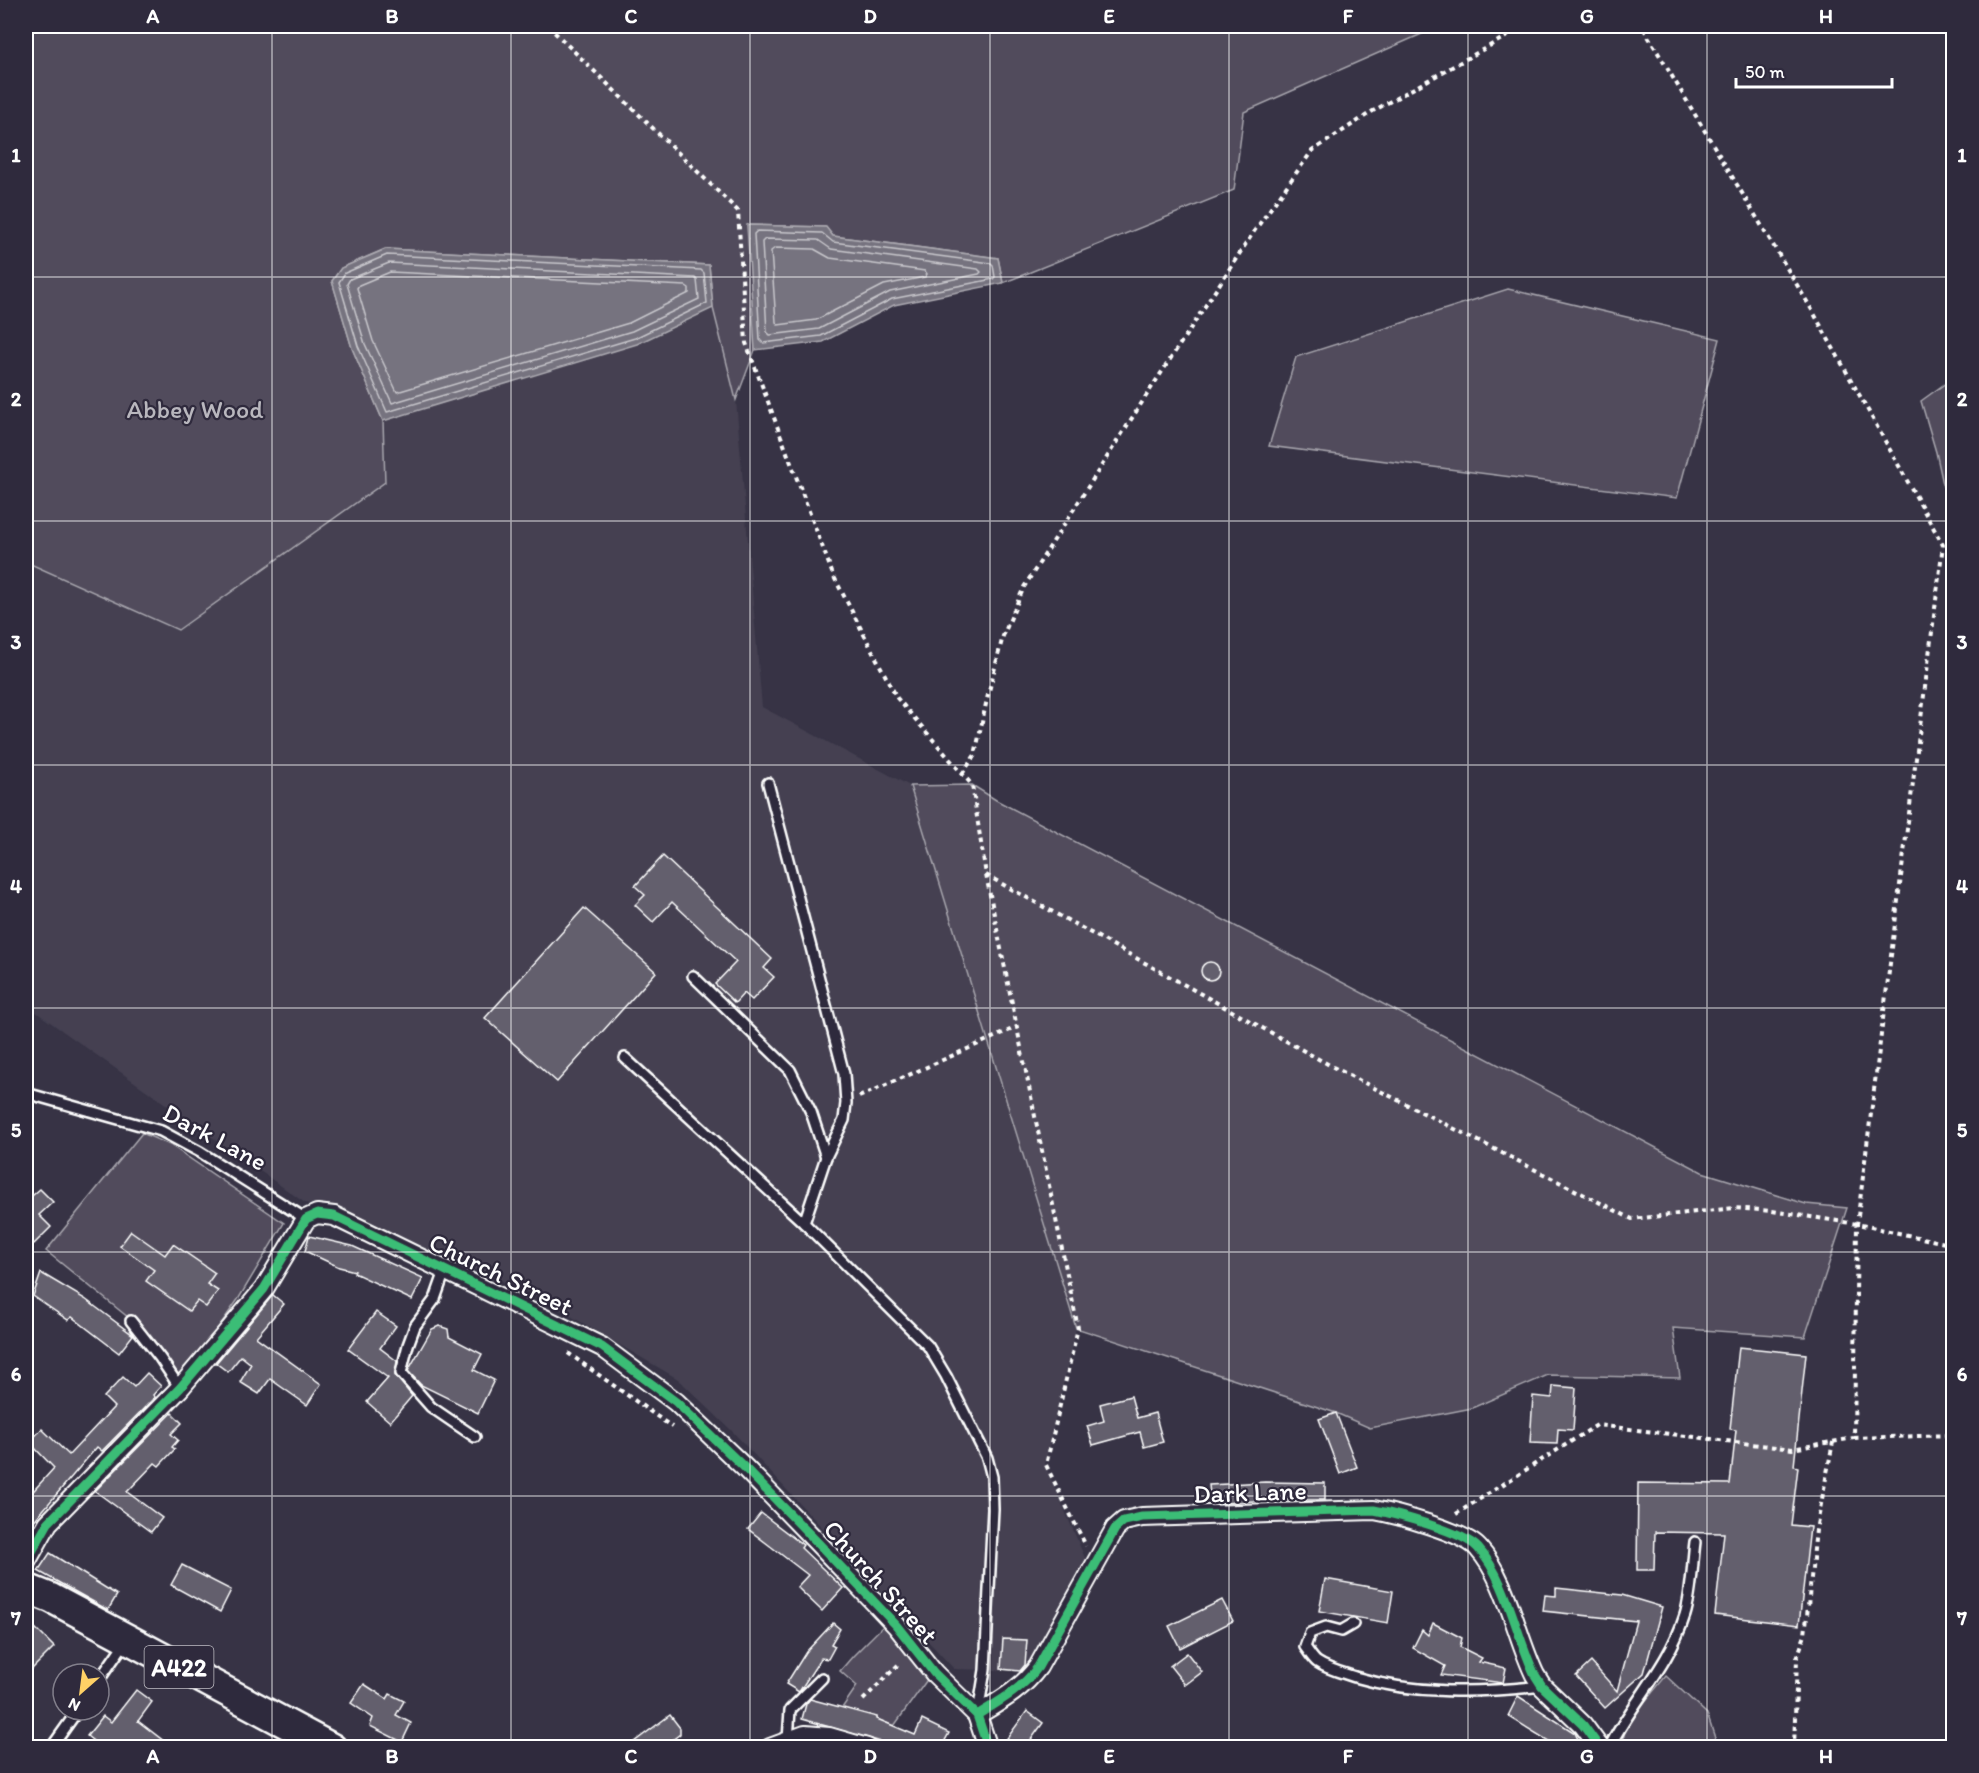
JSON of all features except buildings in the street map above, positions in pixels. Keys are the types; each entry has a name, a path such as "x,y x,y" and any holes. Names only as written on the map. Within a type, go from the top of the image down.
{"main road":[{"name":"A422","path":"26,1588 128,1639 332,1748"}],"street":[{"name":"Church Street","path":"306,1219 317,1214 334,1216 602,1347 676,1402 745,1468 896,1626 934,1673 977,1715"},
{"path":"26,1562 48,1523 180,1388 264,1289 306,1219"},
{"name":"Dark Lane","path":"977,1715 1029,1680 1115,1529 1124,1521 1142,1517 1374,1510 1402,1515 1454,1534 1477,1546 1494,1573 1539,1681"},
{"path":"1539,1681 1582,1725 1600,1748"},
{"path":"977,1715 988,1748"},
{"path":"770,1748 805,1735 821,1736 867,1748"}],"lane":[{"path":"768,783 844,1074 846,1103 844,1120 826,1157 804,1223"},
{"path":"693,976 790,1070 811,1112 826,1157"},
{"path":"625,1058 804,1223 928,1346 946,1376 987,1458 992,1477 993,1509 985,1670 977,1715"},
{"name":"Dark Lane","path":"26,1093 160,1131 200,1152 306,1219"},
{"path":"445,1271 435,1299 415,1326 401,1372 431,1407 475,1437"},
{"path":"131,1321 180,1388"},
{"path":"1609,1748 1619,1726 1655,1677 1676,1636 1685,1614 1695,1542"},
{"path":"1353,1624 1341,1631 1326,1627 1310,1633 1305,1647 1316,1661 1343,1673 1430,1691 1462,1691 1539,1681"},
{"path":"111,1663 128,1639"},
{"path":"788,1740 790,1710 822,1678"},
{"path":"51,1748 69,1722"}],"path":[{"path":"548,26 738,211 747,344 833,575 897,698 972,785 986,874 1078,1328 1046,1465 1095,1564"},
{"path":"962,774 975,755 1003,636 1024,586 1236,259 1312,151 1373,111 1525,26"},
{"path":"1642,26 1812,310 1943,545 1857,1224 1854,1438"},
{"path":"986,874 1333,1067 1632,1219 1734,1208 1773,1211 1857,1224 1953,1245"},
{"path":"846,1103 1017,1027"},
{"path":"566,1352 681,1435"},
{"path":"1436,1527 1597,1425 1792,1449 1854,1438 1953,1436"},
{"path":"1794,1748 1797,1658 1805,1635 1816,1530 1833,1442"},
{"path":"863,1700 915,1649"}],"shaded area":[{"path":"713,308 736,400 762,707 910,786 1076,1328 1045,1464 1088,1565 1025,1671 954,1669 732,1431 678,1379 533,1294 323,1207 305,1203 26,1005 26,562 178,630 384,482 383,421 637,344"}],"green space":[{"name":"Abbey Wood","path":"26,26 1440,26 1244,112 1234,190 1003,283 998,258 833,236 825,227 748,225 755,350 736,400 713,308 709,265 385,249 341,268 332,281 352,348 383,421 385,482 178,630 26,562"},
{"path":"1508,289 1720,339 1677,498 1269,446 1296,357"},
{"path":"1953,378 1953,529 1936,452 1921,401"},
{"path":"972,785 996,800 1702,1172 1806,1204 1847,1208 1805,1337 1673,1328 1680,1378 1548,1375 1472,1408 1370,1428 1336,1413 1076,1328 910,786"},
{"path":"142,1133 170,1145 284,1223 239,1298 211,1338 177,1378 134,1322 46,1251"},
{"path":"885,1624 929,1677 894,1726 877,1717 842,1708 857,1686 840,1671"},
{"path":"1666,1676 1707,1714 1718,1747 1621,1748 1627,1723"}],"water":[{"path":"747,225 826,227 833,236 998,258 1003,283 894,305 823,342 755,350"},
{"path":"386,249 709,265 713,308 637,344 383,421 352,348 332,281 341,268"}],"cycle path":[{"path":"26,1562 48,1523 180,1388 264,1289 306,1219 317,1214 334,1216 602,1347 676,1402 745,1468 896,1625 934,1673 977,1715 988,1748"},
{"path":"977,1715 1018,1688 1032,1675 1115,1529 1124,1521 1142,1517 1374,1510 1445,1530 1478,1548 1488,1561 1504,1592 1535,1675 1542,1686 1583,1725 1600,1748"}]}
